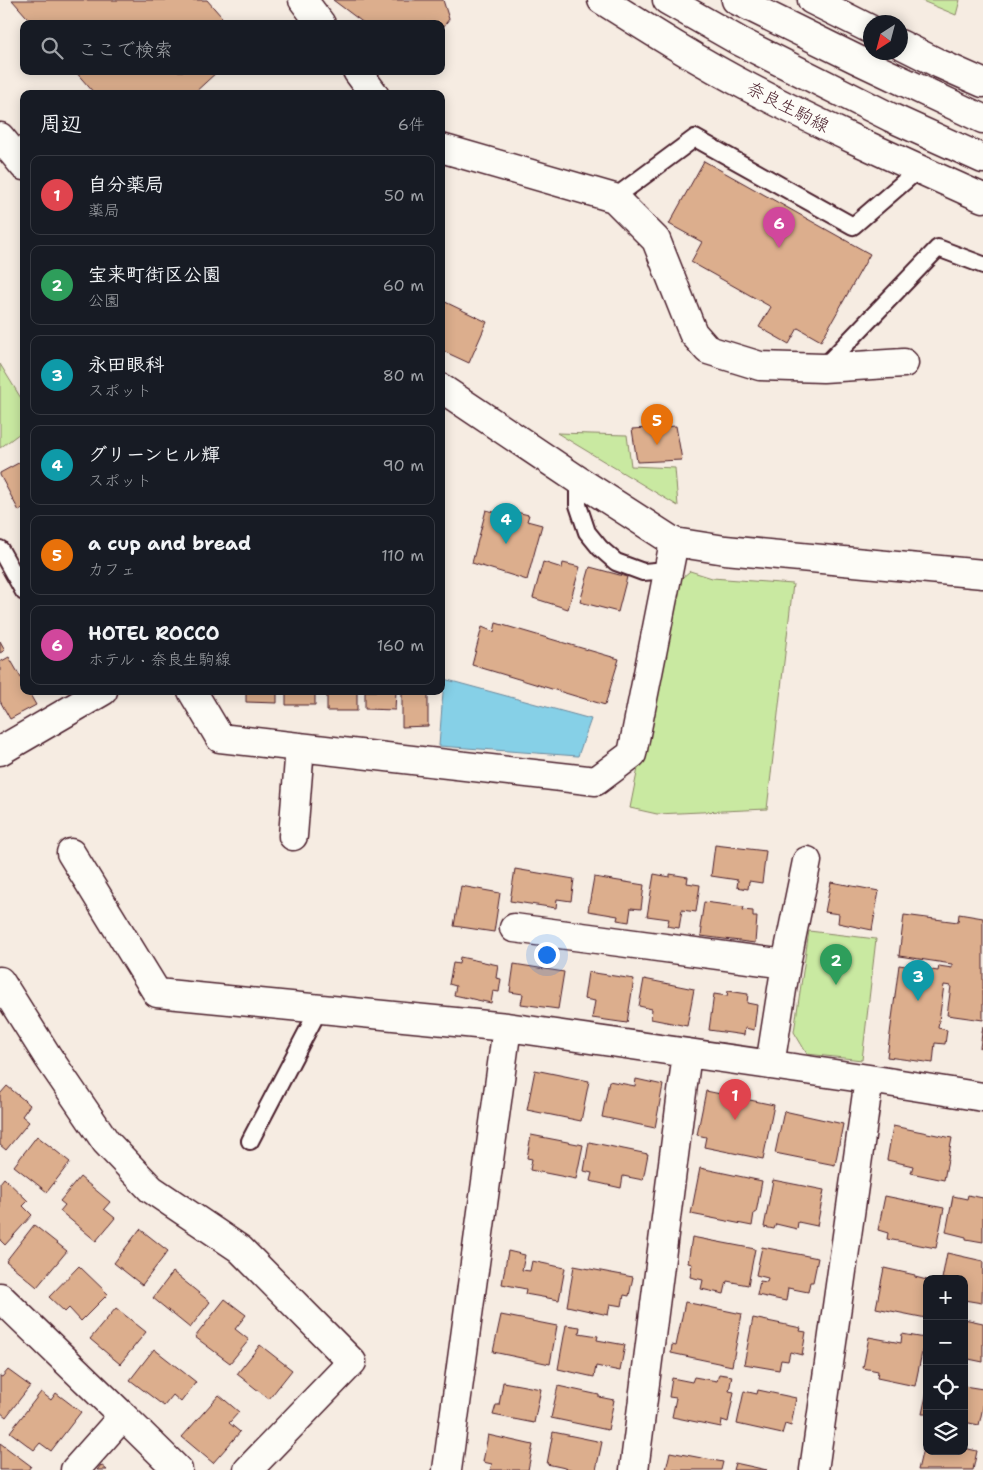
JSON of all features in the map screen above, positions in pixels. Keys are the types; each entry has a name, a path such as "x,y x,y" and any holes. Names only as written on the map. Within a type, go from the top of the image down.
{"main road":[{"path":"303,0 318,20"},
{"name":"奈良生駒線","path":"602,0 664,40 751,89 839,133 983,198"},
{"path":"667,0 739,40 890,117 983,159"},
{"path":"736,0 983,119"},
{"path":"812,0 863,26"},
{"path":"908,48 983,83"},
{"path":"360,75 371,90"},
{"path":"0,137 20,161"},
{"path":"445,149 614,198 656,240 693,333 708,350 760,366 823,368 904,363"},
{"path":"445,391 674,542 725,550 983,574"},
{"path":"194,695 220,738 596,782 632,754 674,542"},
{"path":"0,751 89,695"},
{"path":"293,836 300,748"},
{"path":"71,853 157,993 507,1027 983,1097"},
{"path":"770,1065 786,964 807,861"},
{"path":"514,928 786,964"},
{"path":"0,981 48,1057 106,1142 151,1189 240,1249 352,1362 248,1470"},
{"path":"447,1470 507,1027"},
{"path":"634,1470 687,1053"},
{"path":"814,1470 869,1079"},
{"path":"0,1297 178,1470"},
{"path":"75,1470 123,1416"}],"lane":[{"path":"614,198 695,138 854,226 919,169"},
{"path":"823,368 938,248 983,265"},
{"path":"578,480 578,505 587,532 600,548 616,562 643,572 668,570"},
{"path":"0,549 20,585"},
{"path":"250,1142 319,1009"}],"green space":[{"path":"920,0 960,0 956,15"},
{"path":"0,364 20,396 20,433 0,448"},
{"path":"557,433 627,435 631,466 675,468 678,506"},
{"path":"690,571 712,578 793,584 767,809 657,814 630,808 675,584"},
{"path":"809,931 876,939 862,1060 807,1054 794,1032"}],"water":[{"path":"445,679 591,719 578,756 439,746"}],"building":[{"path":"12,0 207,0 224,20 30,20"},
{"path":"333,0 443,0 449,19 445,24 445,20 360,20"},
{"path":"78,75 214,75 197,90 92,90"},
{"path":"704,161 870,254 821,341 798,328 789,344 759,327 771,307 691,262 702,242 669,224"},
{"path":"445,302 487,322 469,363 445,352"},
{"path":"676,426 682,460 637,462 632,429"},
{"path":"20,462 19,511 0,475 0,473"},
{"path":"503,509 529,515 527,521 542,525 527,580 472,563 486,510 502,514"},
{"path":"543,562 562,568 563,563 580,567 568,609 533,598"},
{"path":"590,567 627,577 618,612 580,602"},
{"path":"496,623 619,659 605,705 472,665 482,627 494,632"},
{"path":"0,641 5,650 0,653"},
{"path":"9,657 20,676 20,695 30,695 36,705 10,719 0,701 0,662"},
{"path":"246,695 277,695 277,703 246,702"},
{"path":"286,695 315,695 315,705 286,705"},
{"path":"327,695 357,695 357,711 327,711"},
{"path":"365,695 396,695 395,710 365,709"},
{"path":"402,695 428,695 428,726 402,727"},
{"path":"715,845 766,851 762,883 749,881 748,889 737,887 738,880 711,876"},
{"path":"515,869 574,879 571,901 557,899 556,908 510,901"},
{"path":"654,874 670,877 670,874 688,877 687,883 700,885 696,912 682,910 679,928 667,926 669,919 647,916"},
{"path":"594,877 644,885 641,909 631,908 629,922 617,920 618,916 588,911"},
{"path":"831,882 879,891 872,930 838,923 839,914 825,912"},
{"path":"461,886 500,893 494,932 454,926"},
{"path":"704,902 744,907 743,910 753,911 753,917 757,917 755,943 701,936 702,928 700,928"},
{"path":"959,914 983,918 983,1020 947,1015 951,986 944,985 938,1028 947,1030 945,1044 935,1043 933,1063 887,1057 899,965 938,971 939,966 952,968 952,964 899,956 904,915 958,922"},
{"path":"460,957 498,965 496,978 501,979 499,992 493,991 491,1003 454,995 456,986 449,984 453,963 459,964"},
{"path":"514,964 564,972 558,1009 521,1004 523,994 510,992"},
{"path":"588,972 634,979 627,1023 592,1018 595,1001 584,999"},
{"path":"644,979 694,989 687,1026 651,1019 652,1009 639,1006"},
{"path":"728,991 748,994 747,1003 757,1005 754,1030 745,1028 744,1035 709,1030 714,994 727,996"},
{"path":"983,1026 983,1048 980,1048"},
{"path":"535,1070 589,1081 581,1121 527,1110"},
{"path":"636,1079 663,1085 655,1128 602,1117 609,1081 635,1086"},
{"path":"7,1086 30,1105 22,1116 29,1122 6,1150 0,1145 0,1094"},
{"path":"706,1091 774,1105 763,1159 704,1147 706,1137 697,1135"},
{"path":"784,1111 843,1124 835,1165 775,1153"},
{"path":"893,1126 952,1138 944,1180 911,1173 913,1166 887,1160"},
{"path":"531,1135 583,1145 576,1179 530,1170 532,1159 527,1158"},
{"path":"37,1136 70,1162 47,1192 14,1166"},
{"path":"589,1142 648,1154 643,1180 623,1176 621,1188 590,1181 592,1173 584,1171"},
{"path":"700,1168 762,1181 752,1226 691,1214"},
{"path":"80,1177 110,1202 104,1209 115,1218 96,1241 60,1211 65,1205 60,1201"},
{"path":"4,1178 28,1201 23,1206 32,1215 5,1245 0,1240 0,1183"},
{"path":"773,1180 824,1190 817,1226 798,1222 797,1229 776,1224 774,1229 764,1227"},
{"path":"968,1195 983,1198 983,1242 966,1239 966,1237 946,1232 953,1196 967,1199"},
{"path":"885,1196 944,1208 936,1248 887,1239 888,1233 878,1230"},
{"path":"34,1225 67,1251 37,1287 6,1261"},
{"path":"140,1229 168,1251 142,1285 114,1263"},
{"path":"692,1237 755,1249 748,1285 727,1281 724,1294 701,1289 703,1280 690,1277 692,1264 688,1263"},
{"path":"762,1247 818,1258 813,1282 810,1282 808,1292 788,1288 786,1301 757,1295 760,1281 767,1282 768,1278 756,1275"},
{"path":"508,1251 525,1255 522,1270 530,1271 532,1261 565,1268 559,1300 525,1294 526,1289 502,1284"},
{"path":"947,1253 983,1261 982,1303 968,1301 968,1275 943,1275"},
{"path":"79,1266 108,1294 81,1321 69,1308 65,1312 49,1297"},
{"path":"574,1266 633,1277 629,1296 624,1295 622,1306 610,1304 608,1315 567,1306"},
{"path":"884,1268 915,1275 915,1277 923,1279 923,1317 876,1308"},
{"path":"173,1272 210,1302 190,1328 153,1298"},
{"path":"225,1299 246,1315 235,1329 249,1340 230,1363 195,1337"},
{"path":"685,1302 742,1314 732,1366 671,1353 672,1345 676,1346"},
{"path":"116,1308 146,1332 120,1364 90,1339"},
{"path":"501,1315 557,1326 550,1364 493,1352"},
{"path":"753,1318 801,1328 800,1331 806,1332 802,1355 790,1352 788,1361 781,1360 779,1370 744,1364"},
{"path":"968,1320 983,1323 983,1362 968,1359"},
{"path":"566,1325 580,1327 579,1333 598,1336 597,1340 625,1345 620,1371 596,1366 594,1377 558,1369"},
{"path":"902,1334 923,1338 923,1348 915,1386 877,1378 878,1371 863,1368 869,1337 901,1343"},
{"path":"260,1345 292,1370 269,1399 237,1374"},
{"path":"154,1349 196,1382 181,1402 173,1395 164,1406 130,1380"},
{"path":"8,1370 30,1386 6,1417 0,1412 0,1376 2,1377"},
{"path":"719,1374 732,1376 729,1391 734,1392 728,1422 722,1420 721,1427 672,1417 676,1398 669,1397 672,1378 692,1382 694,1377 717,1381"},
{"path":"503,1382 541,1389 534,1423 493,1415 496,1405 499,1405"},
{"path":"558,1386 614,1400 608,1430 551,1418"},
{"path":"968,1387 983,1389 983,1407 979,1425 968,1423"},
{"path":"758,1390 796,1398 791,1426 785,1424 782,1434 737,1424 744,1391 757,1394"},
{"path":"41,1392 51,1400 56,1393 81,1412 51,1451 40,1443 34,1450 10,1432"},
{"path":"219,1395 239,1412 229,1423 240,1432 213,1463 182,1437"},
{"path":"553,1432 602,1442 596,1470 574,1470 547,1464"},
{"path":"488,1435 533,1445 528,1470 490,1470 492,1464 483,1462"},
{"path":"0,1443 31,1466 28,1470 0,1470"},
{"path":"923,1449 923,1455 968,1455 968,1449 977,1451 973,1470 918,1470"},
{"path":"670,1452 723,1462 721,1470 666,1470"},
{"path":"735,1463 767,1470 733,1470"},
{"path":"101,1465 107,1470 97,1470"}],"place":[{"name":"HOTEL ROCCO","path":"779,248"},
{"name":"a cup and bread","path":"657,445"},
{"name":"グリーンヒル輝","path":"506,544"},
{"name":"宝来町街区公園","path":"836,985"},
{"name":"永田眼科","path":"918,1001"},
{"name":"自分薬局","path":"735,1120"}]}
